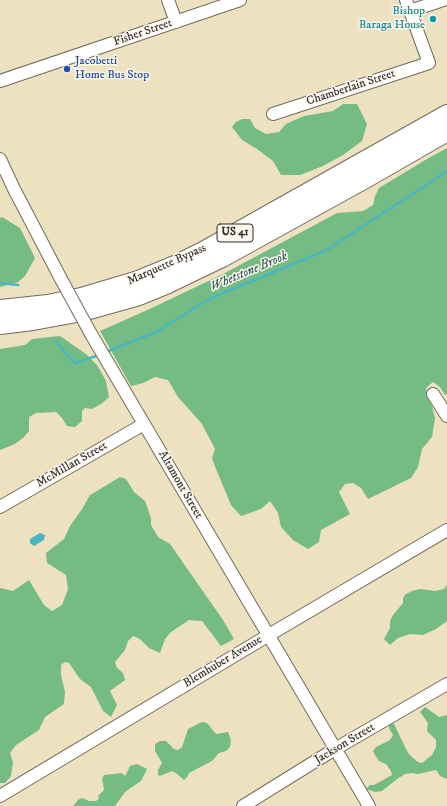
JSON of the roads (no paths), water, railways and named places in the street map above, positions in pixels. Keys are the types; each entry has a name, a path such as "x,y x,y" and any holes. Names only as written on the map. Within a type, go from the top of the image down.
{"highway":[{"name":"Marquette Bypass","path":"0,310 48,304 81,297 138,280 177,264 203,251 447,114"},
{"name":"Marquette Bypass","path":"0,325 33,321 82,312 139,296 166,285 222,258 447,132"}],"street":[{"path":"168,0 176,22"},
{"name":"Fisher Street","path":"0,81 240,0"},
{"path":"408,6 443,0"},
{"name":"Chamberlain Street","path":"273,114 429,63 408,6"},
{"name":"Altamont Street","path":"0,159 14,190 60,279 91,334 369,806"},
{"path":"433,394 447,416"},
{"name":"McMillan Street","path":"0,507 144,424"},
{"name":"Blemhuber Avenue","path":"0,796 268,635 447,530"},
{"name":"Jackson Street","path":"243,806 447,684"}],"water":[{"path":"40,533 45,535 44,540 34,546 30,543 30,539"}],"waterway":[{"name":"Whetstone Brook","path":"106,352 156,332 209,299 327,250 447,171"},
{"name":"Whetstone Brook","path":"0,283 18,285"},
{"name":"Whetstone Brook","path":"56,342 75,363 99,355"}],"place":[{"name":"Bishop Baraga House","path":"433,19"},
{"name":"Jacobetti Home Bus Stop","path":"67,69"}]}
